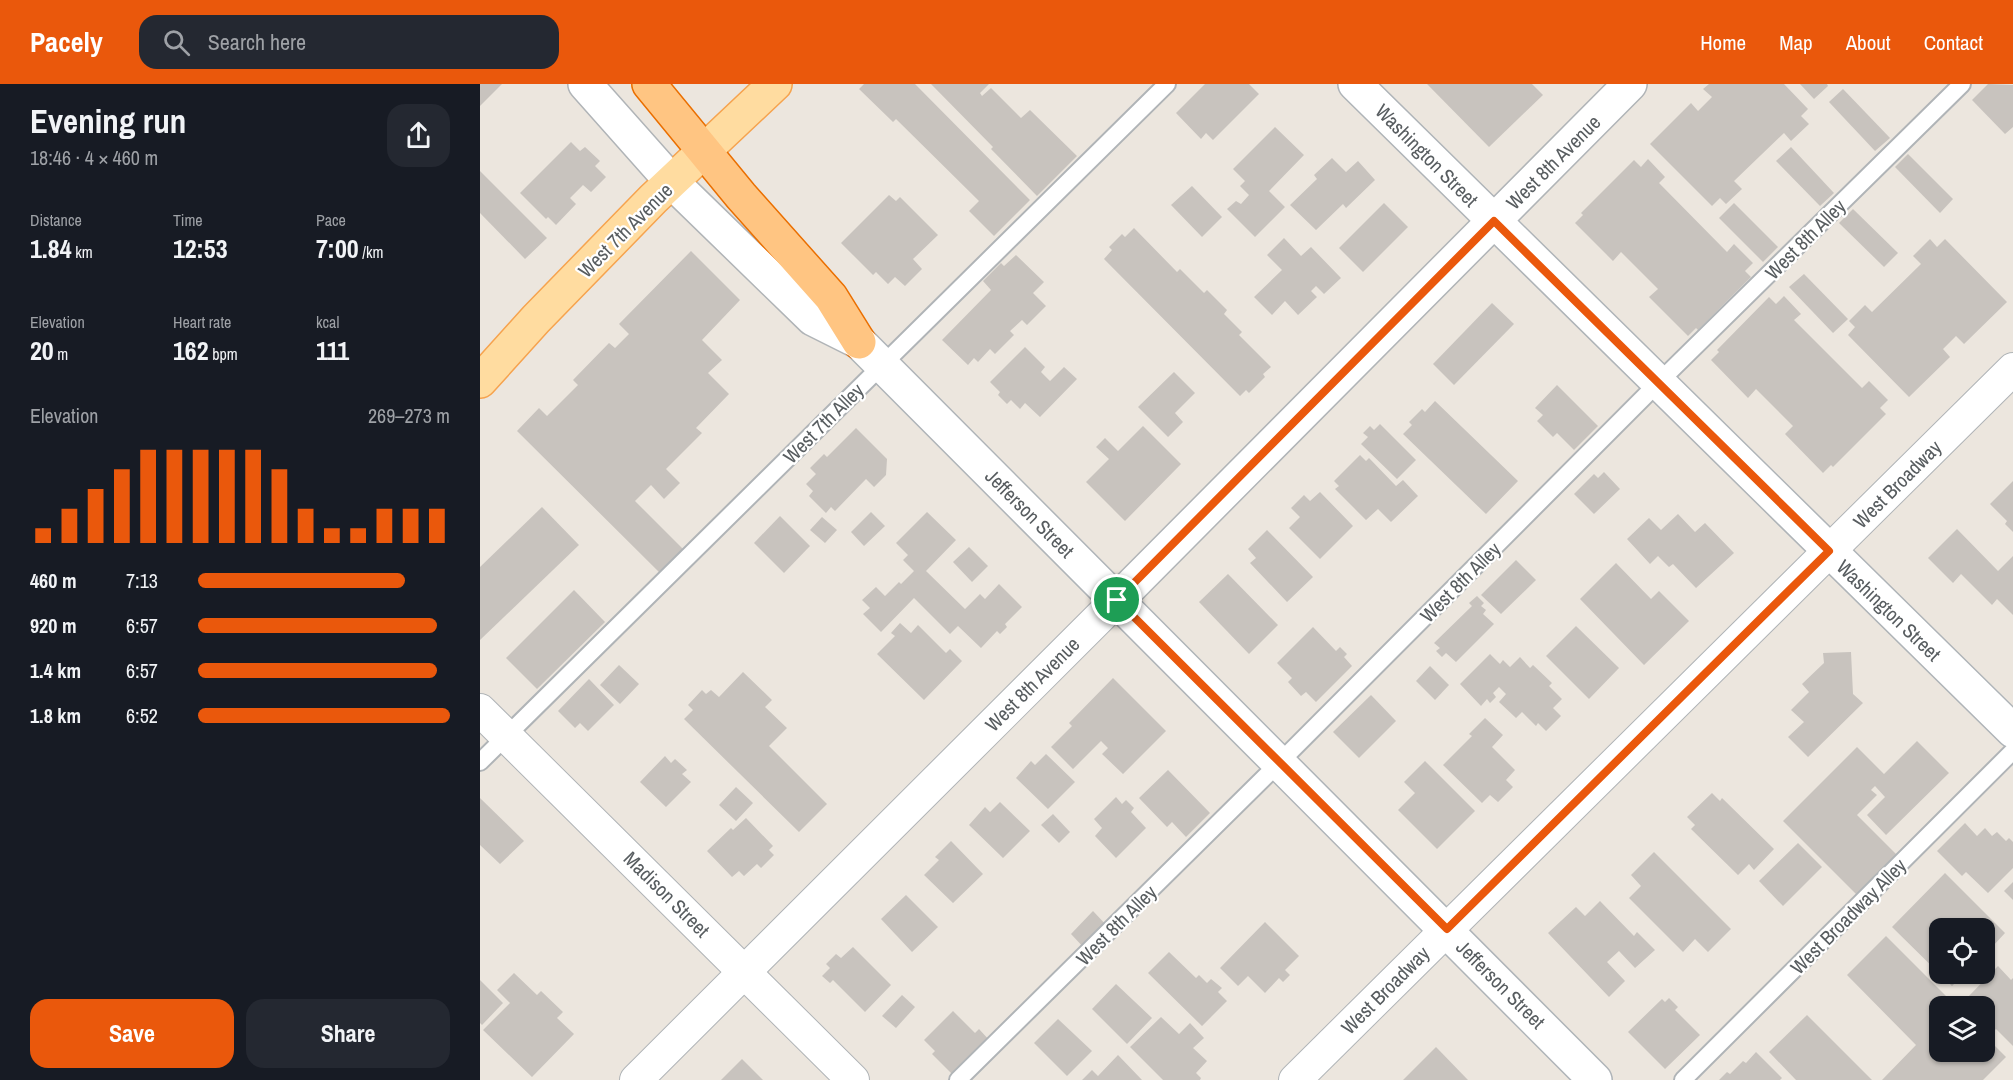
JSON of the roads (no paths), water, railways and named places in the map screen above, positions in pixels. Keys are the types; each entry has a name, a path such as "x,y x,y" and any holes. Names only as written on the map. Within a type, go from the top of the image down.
{"highway":[{"path":"649,84 741,196 831,297 859,342"}],"main road":[{"name":"Jefferson Street","path":"585,84 672,182 813,319 859,342 882,364 1595,1080"},
{"name":"West 7th Avenue","path":"480,381 536,319 653,199 775,84"},
{"name":"Washington Street","path":"1355,84 2013,731"},
{"name":"West 8th Avenue","path":"1117,600 1630,84"}],"street":[{"name":"West Broadway","path":"1295,1080 2013,369"},
{"name":"West 8th Avenue","path":"636,1080 1117,600"},
{"name":"Madison Street","path":"480,710 853,1080"}],"lane":[{"name":"West 7th Alley","path":"480,762 882,364 1052,188 1167,84"},
{"name":"West 8th Alley","path":"958,1080 1279,763 1658,383 1962,84"},
{"name":"West Broadway Alley","path":"1683,1080 2013,751"}]}
